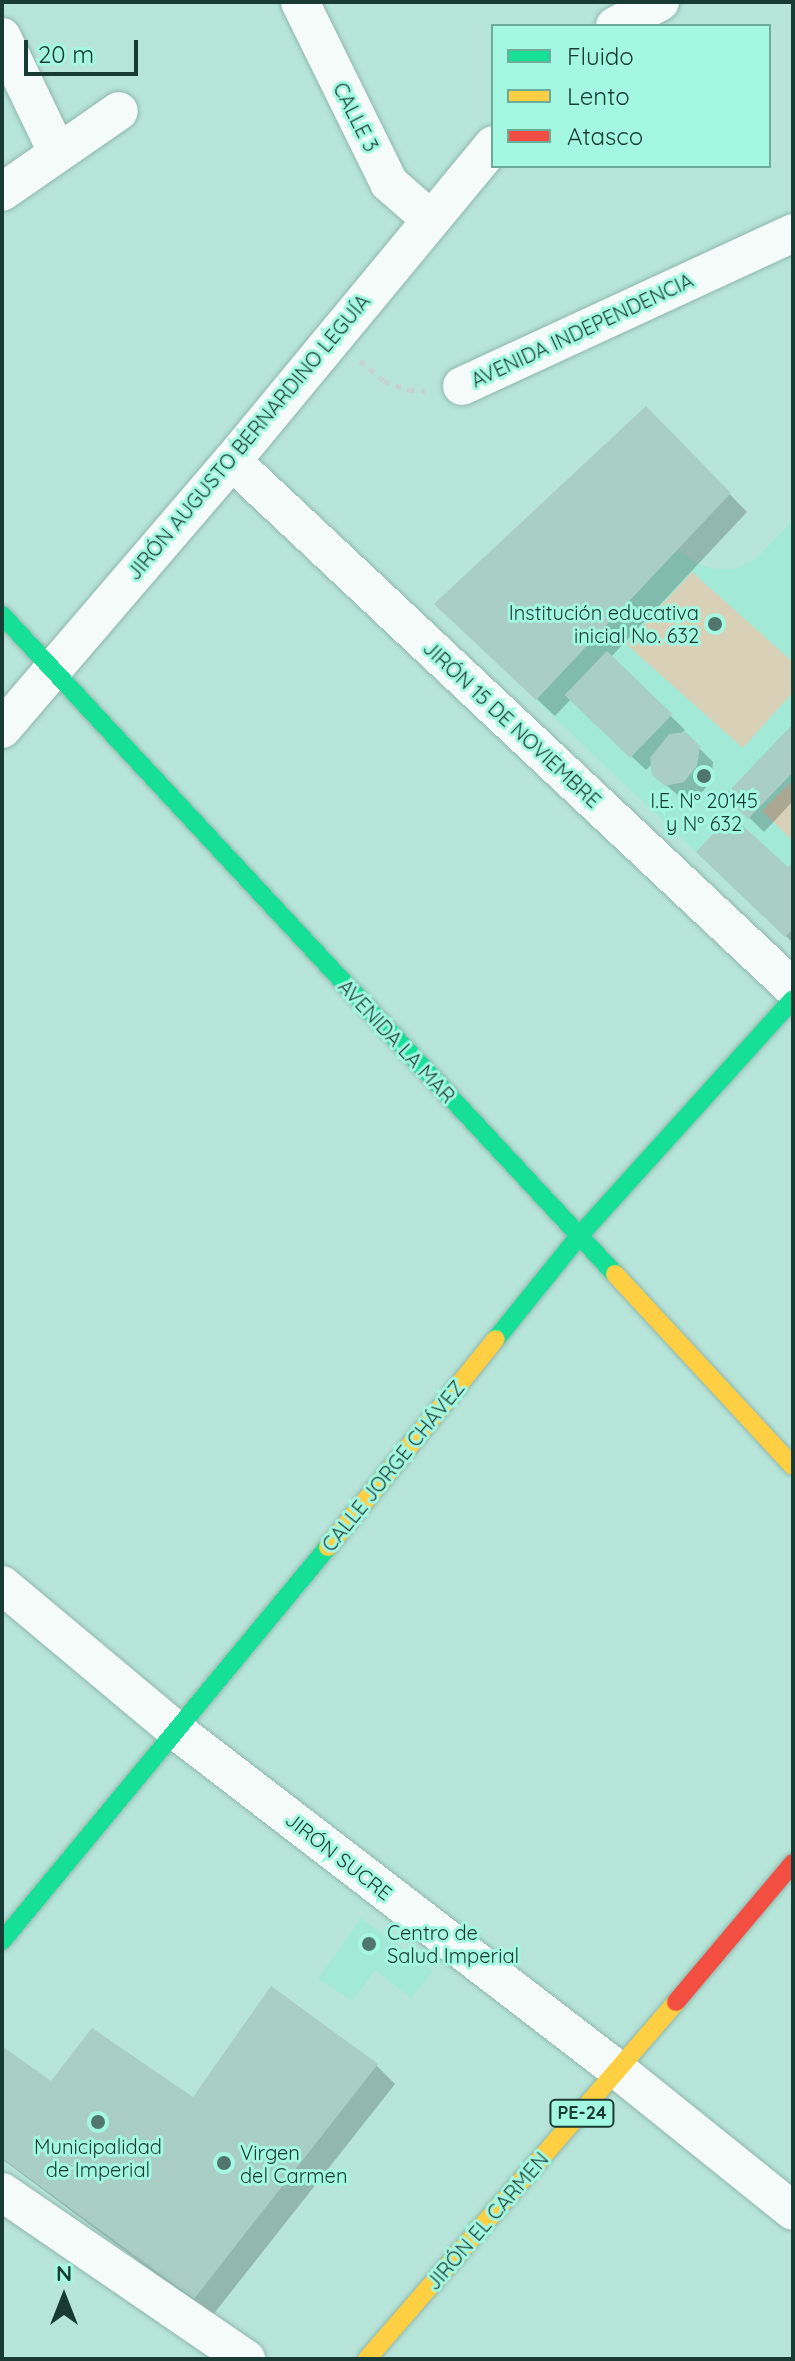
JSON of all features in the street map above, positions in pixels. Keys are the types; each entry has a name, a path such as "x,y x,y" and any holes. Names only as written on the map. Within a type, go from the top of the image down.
{"main road":[{"name":"AVENIDA LA MAR","path":"2,615 793,1466"},
{"name":"CALLE JORGE CHÁVEZ","path":"2,1941 178,1732 579,1236 793,999"},
{"name":"JIRÓN EL CARMEN","path":"367,2359 619,2071 793,1863"}],"street":[{"name":"CALLE 3","path":"300,2 389,183 430,219"},
{"path":"619,15 660,2"},
{"path":"2,37 57,152"},
{"path":"2,192 119,111"},
{"name":"JIRÓN AUGUSTO BERNARDINO LEGUÍA","path":"2,729 232,461 491,147"},
{"name":"AVENIDA INDEPENDENCIA","path":"462,386 793,233"},
{"name":"JIRÓN 15 DE NOVIEMBRE","path":"232,461 793,988"},
{"name":"JIRÓN SUCRE","path":"2,1585 178,1732 619,2071 793,2211"},
{"path":"2,2192 246,2359"}],"path":[{"name":"AVENIDA INDEPENDENCIA","path":"332,339 384,381 396,386 409,390 438,391 462,386"}],"shaded area":[{"name":"I.E. Nº 20145 y Nº 632","path":"793,520 793,929 785,937 536,700 677,550 697,564 715,569 735,569 755,560"},
{"path":"692,572 793,662 793,692 743,748 626,644"},
{"path":"793,780 793,841 762,811"},
{"name":"Centro de Salud Imperial","path":"361,1918 433,1971 411,1998 375,1970 353,2001 318,1979"}],"building":[{"path":"646,406 731,493 536,700 434,604"},
{"path":"607,651 672,714 630,758 565,695"},
{"path":"793,724 793,772 748,819 724,796"},
{"path":"686,732 700,746 697,766 684,782 665,786 652,775 650,758 669,734"},
{"path":"731,815 788,867 793,862 793,929 785,937 696,852"},
{"name":"Virgen del Carmen","path":"271,1986 378,2064 194,2299 2,2158 2,2046 51,2081 92,2028 193,2097"}],"traffic: fast":[{"path":"2,615 615,1274"},
{"path":"496,1339 579,1236 793,999"},
{"path":"2,1941 328,1547"}],"traffic: slow":[{"path":"615,1274 793,1466"},
{"path":"328,1547 496,1339"},
{"path":"367,2359 676,2002"}],"traffic: jam":[{"path":"676,2002 793,1863"}],"place":[{"name":"Institución educativa inicial No. 632","path":"715,624"},
{"name":"I.E. Nº 20145 y Nº 632","path":"704,776"},
{"name":"Centro de Salud Imperial","path":"369,1944"},
{"name":"Municipalidad de Imperial","path":"98,2122"},
{"name":"Virgen del Carmen","path":"224,2163"}]}
